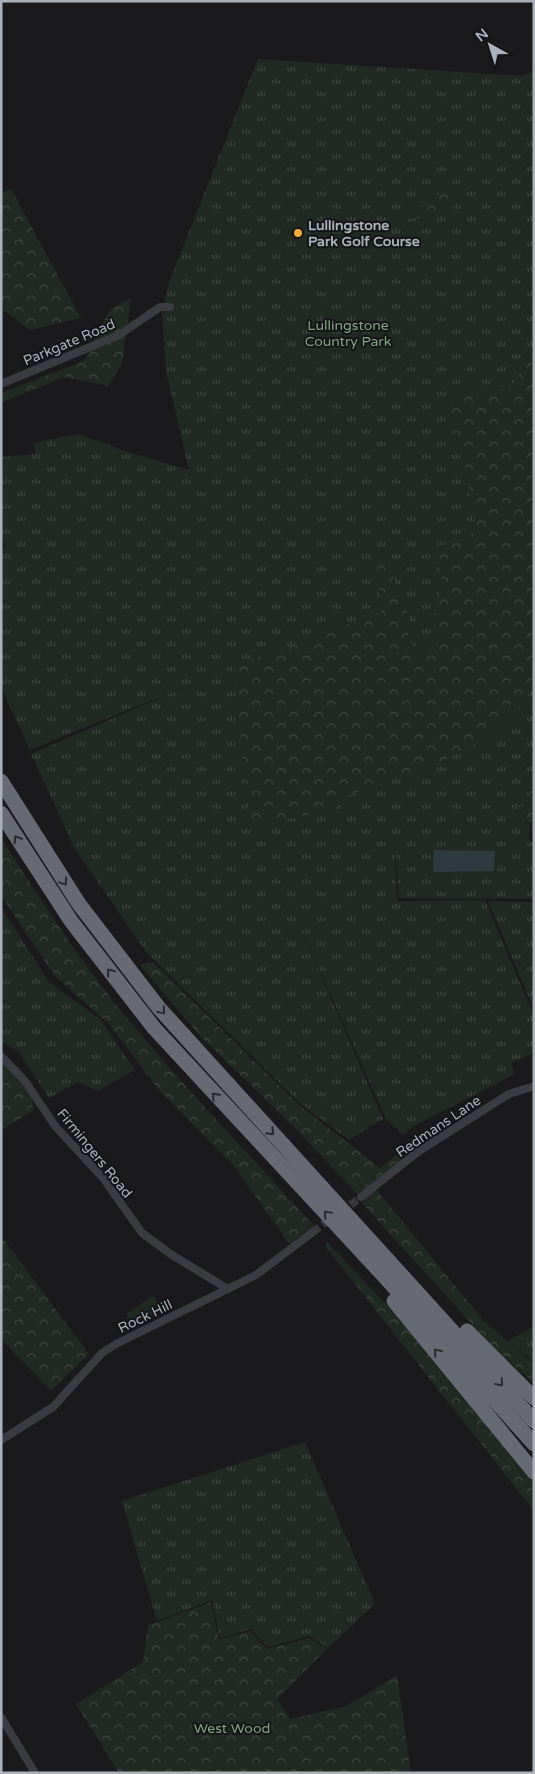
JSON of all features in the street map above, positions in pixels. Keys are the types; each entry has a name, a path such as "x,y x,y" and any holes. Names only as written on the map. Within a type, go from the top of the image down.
{"highway":[{"path":"1,781 54,867 132,975 194,1049 534,1420"},
{"path":"1,813 71,921 154,1028 360,1250 534,1444"},
{"path":"291,1153 330,1182 449,1312 534,1398"},
{"path":"360,1250 406,1316 464,1384 534,1472"}],"street":[{"name":"Parkgate Road","path":"1,384 120,335 160,307 170,307"},
{"name":"Firmingers Road","path":"1,1056 25,1081 55,1126 103,1178 142,1233 172,1255 228,1289"},
{"name":"Redmans Lane","path":"361,1197 419,1151 509,1094 534,1086"},
{"name":"Rock Hill","path":"1,1440 53,1407 102,1353 256,1275 313,1232"},
{"path":"1,1716 35,1773"}],"green space":[{"name":"Lullingstone Country Park","path":"258,59 522,76 534,71 534,820 524,824 530,825 529,839 534,845 534,899 399,898 394,836 397,901 485,900 534,1016 534,1053 511,1063 515,1074 410,1128 404,1135 386,1119 293,910 383,1119 349,1140 301,1104 146,952 75,849 31,754 194,683 30,750 1,687 1,548 6,546 1,537 1,457 36,454 33,443 78,434 131,453 189,470 166,371 162,312 169,282"},
{"path":"449,184 462,200 444,213 407,220 403,213 428,204"},
{"path":"11,189 81,318 30,330 3,310 1,312 1,193"},
{"path":"131,298 122,364 108,386 64,377 1,403 1,393 84,361 110,309"},
{"path":"534,354 534,677 529,694 510,718 490,734 443,760 344,797 335,809 255,826 247,809 234,666 381,612 377,557 384,556 409,617 408,638 417,653 438,644 432,622 443,585 436,546 464,542 476,528 463,452 453,436 450,408 468,390 509,389"},
{"path":"534,790 534,819 523,822 507,821"},
{"path":"1,838 71,944 117,1006 189,1090 314,1226 289,1244 235,1167 158,1089 110,1025 55,976 1,896"},
{"path":"488,901 534,902 532,1005"},
{"path":"1,907 48,981 100,1019 135,1070 98,1091 78,1082 49,1098 18,1051 1,1042"},
{"path":"153,962 299,1105 380,1168 397,1154 403,1159 357,1194 298,1131 200,1036 140,965"},
{"path":"1,1057 31,1090 33,1111 1,1130"},
{"path":"375,1188 483,1320 534,1364 534,1384 489,1343 362,1203"},
{"path":"4,1240 89,1354 51,1391 1,1339 1,1242"},
{"path":"328,1243 383,1301 534,1480 534,1511 325,1246"},
{"path":"152,1296 163,1310 134,1324 126,1314"},
{"path":"534,1326 534,1362 508,1341"},
{"path":"305,1442 375,1604 328,1648 309,1636 268,1647 251,1629 220,1638 212,1600 157,1621 122,1501"},
{"name":"West Wood","path":"211,1602 219,1640 250,1631 267,1649 309,1638 327,1649 277,1699 290,1719 347,1706 397,1675 411,1773 119,1773 76,1704 143,1662 148,1626"}],"shaded area":[{"path":"434,850 495,851 494,871 433,872"}],"tunnel":[{"path":"341,1212 361,1197"},
{"path":"313,1232 331,1218"}],"place":[{"name":"Lullingstone Park Golf Course","path":"298,233"}]}
